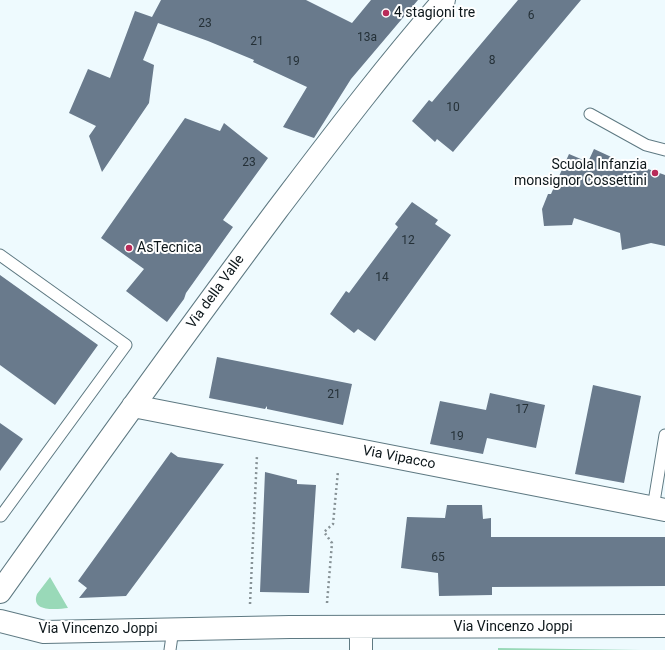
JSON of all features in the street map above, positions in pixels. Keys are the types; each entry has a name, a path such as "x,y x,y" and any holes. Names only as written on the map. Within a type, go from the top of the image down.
{"street":[{"name":"Via della Valle","path":"0,592 133,406 319,154 444,0"},
{"name":"Via Vipacco","path":"133,406 659,509"},
{"name":"Via Vincenzo Joppi","path":"0,621 44,632 171,640 248,628 665,626"},
{"path":"361,627 361,650"}],"lane":[{"path":"590,114 646,145 665,150"},
{"path":"0,255 126,345 1,516 0,515"},
{"path":"659,509 665,436"}],"path":[{"path":"248,628 259,431"},
{"path":"324,627 332,543 324,532 333,524 340,447"}],"green space":[{"path":"50,577 68,608 52,609 41,607 37,604 37,594"},
{"path":"498,648 641,650 498,650"}],"building":[{"path":"161,0 306,0 352,23 371,0 418,0 351,79 314,138 283,127 307,87 253,62 254,60 158,23 143,60 154,65 149,103 102,172 89,136 96,126 69,113 88,69 110,78 135,11 152,17"},
{"path":"518,0 581,0 453,152 437,139 435,142 412,121 429,100 432,102"},
{"path":"185,118 220,131 224,123 268,158 223,220 233,227 167,322 126,291 144,269 101,238"},
{"path":"594,149 633,167 634,164 665,175 665,246 651,243 622,250 620,233 574,218 572,225 544,226 542,209 548,194 551,194 569,154 588,162"},
{"path":"412,202 438,220 435,224 451,235 375,341 358,329 354,333 330,314 346,291 349,293 398,227 395,224"},
{"path":"0,275 98,345 55,405 0,365"},
{"path":"217,357 352,384 343,425 267,409 267,406 265,409 209,398"},
{"path":"593,385 641,396 624,483 575,474"},
{"path":"490,393 545,405 536,448 487,438 483,454 430,444 440,401 486,410"},
{"path":"0,423 23,439 0,471"},
{"path":"171,452 178,457 224,464 126,596 79,598 87,588 78,581"},
{"path":"265,472 297,480 297,484 316,485 309,593 260,592"},
{"path":"447,505 482,505 483,519 491,518 491,537 665,537 665,586 492,587 492,595 439,596 438,573 401,568 407,517 445,518"}],"place":[{"name":"4 stagioni tre","path":"386,13"},
{"name":"Scuola Infanzia monsignor Cossettini","path":"655,173"},
{"name":"AsTecnica","path":"129,248"}]}
